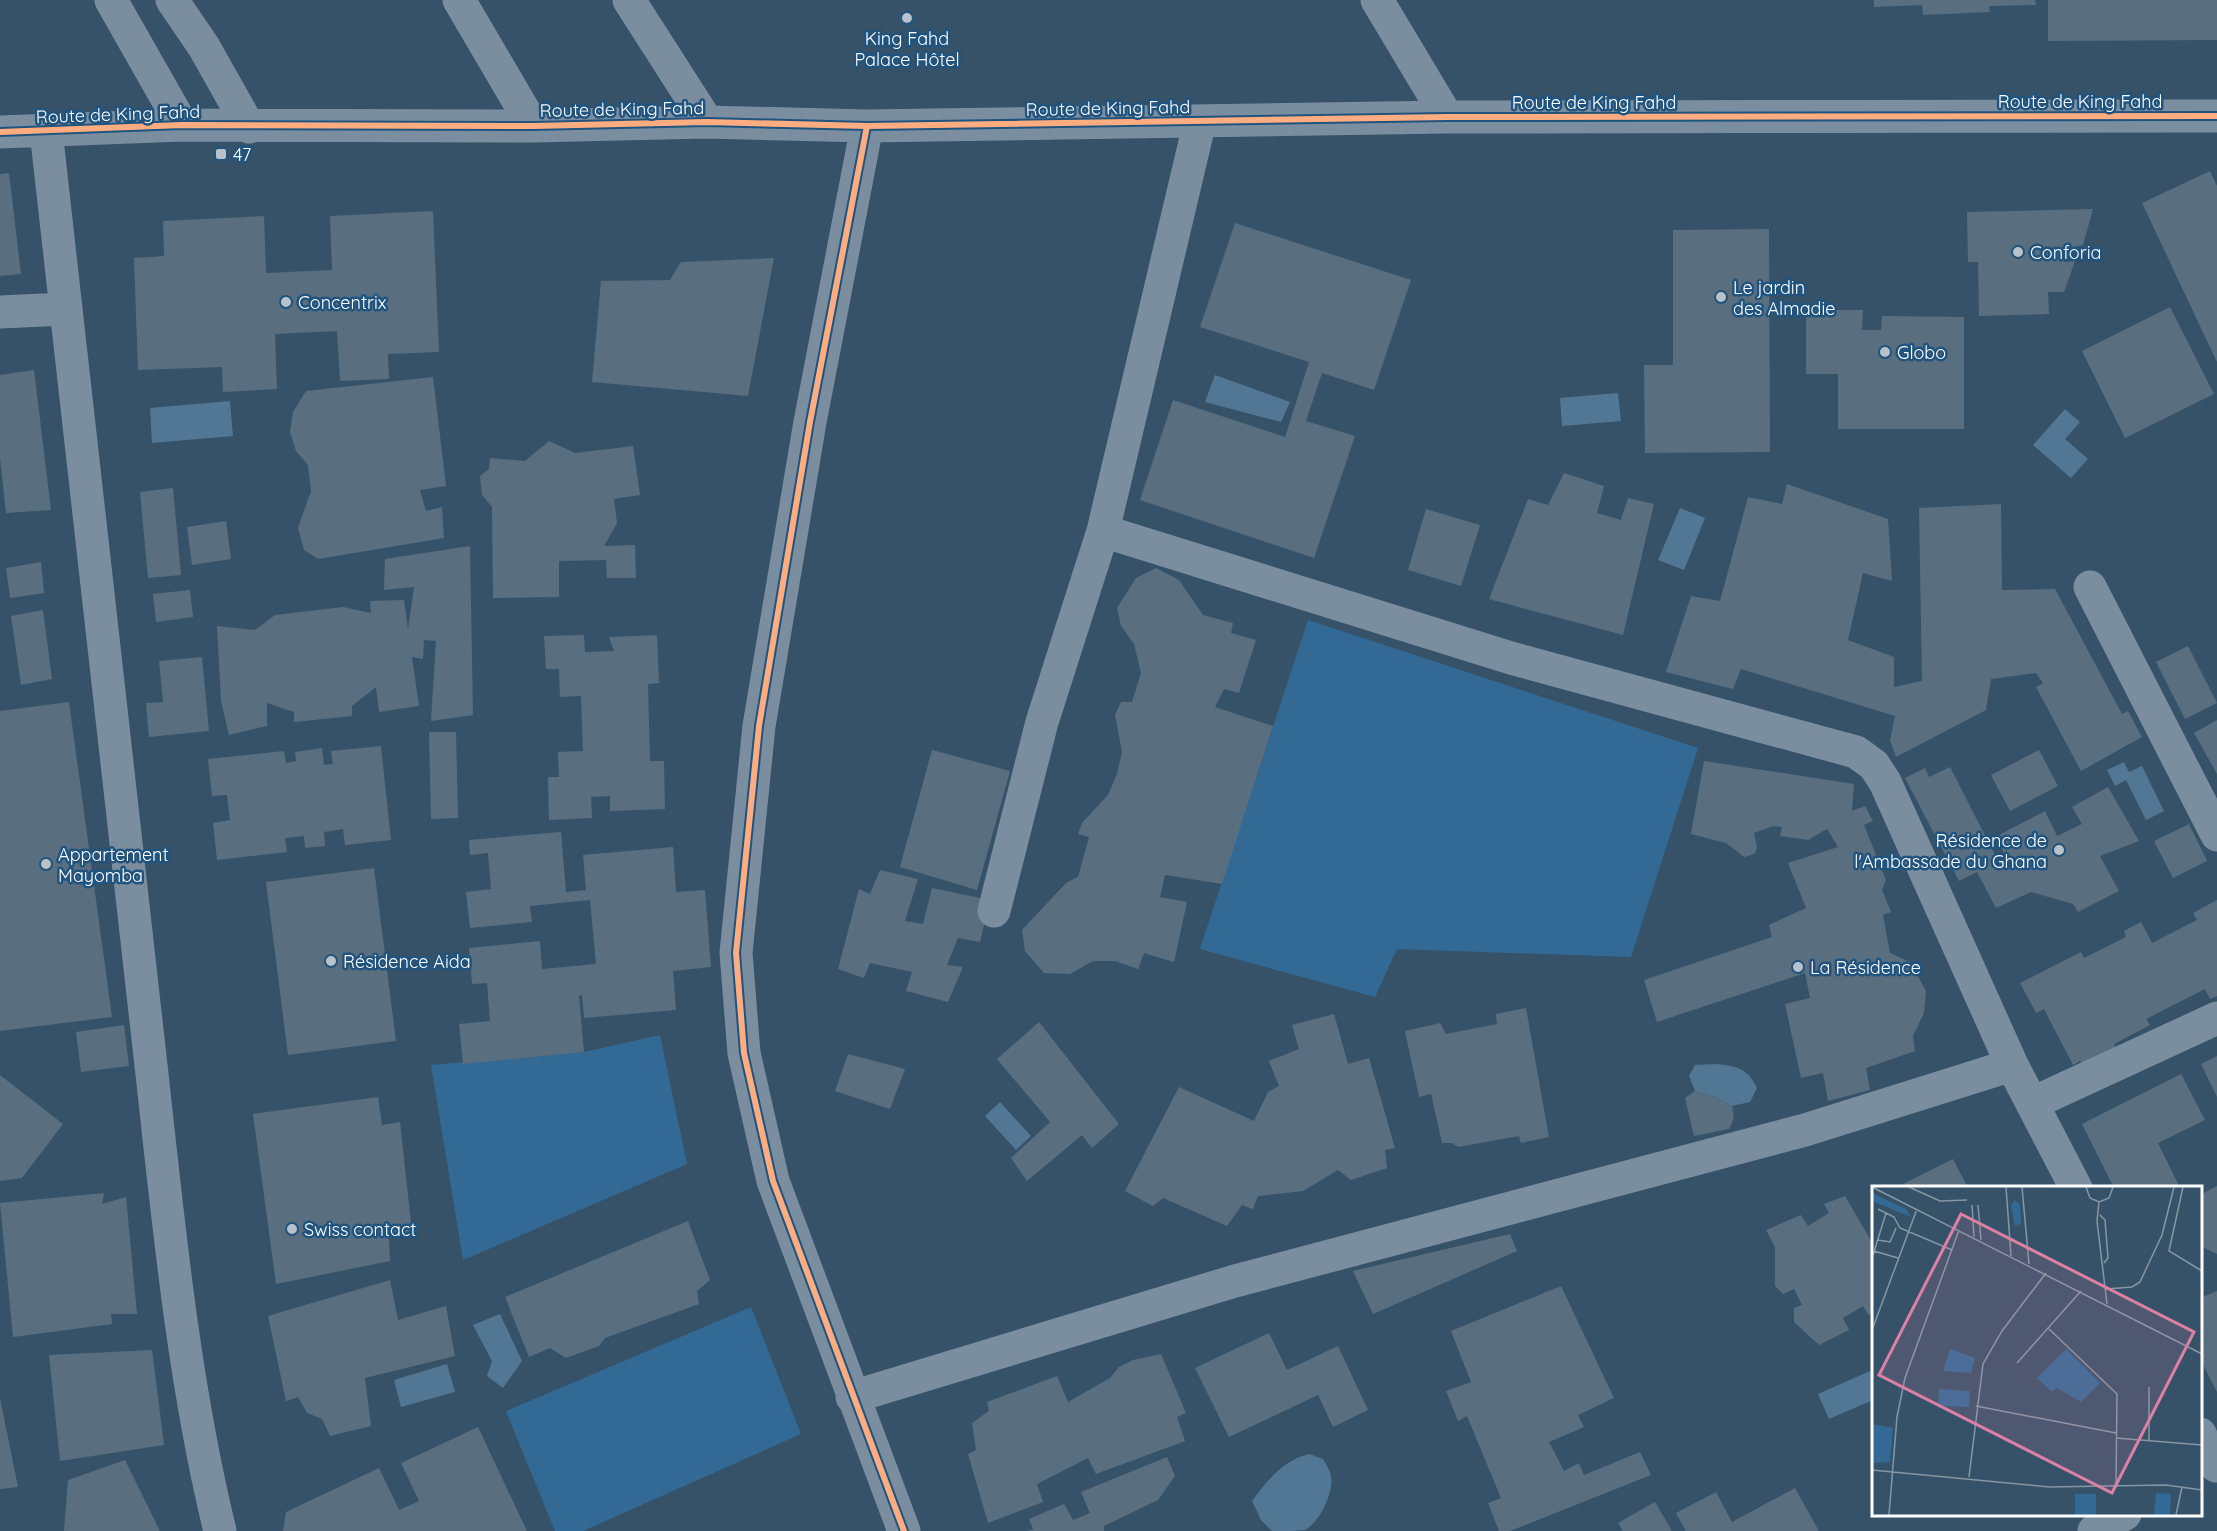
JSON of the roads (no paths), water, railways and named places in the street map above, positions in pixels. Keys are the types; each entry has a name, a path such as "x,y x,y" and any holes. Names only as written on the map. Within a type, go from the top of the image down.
{"street":[{"path":"111,0 182,125"},
{"path":"172,0 204,47 249,127"},
{"path":"459,0 533,126"},
{"path":"629,0 707,122"},
{"path":"1387,4 1447,117"},
{"name":"Route de King Fahd","path":"0,132 182,125 249,127 533,126 707,122 867,126 1447,117 2217,116"},
{"path":"994,911 1042,722 1103,531 1200,121"},
{"path":"867,126 810,422 759,726 736,953 744,1053 773,1181 904,1531"},
{"path":"46,131 110,719 173,1245 202,1458 220,1531"},
{"path":"0,312 65,309"},
{"path":"1103,531 1511,658 1856,752 1874,765 1885,782 2012,1065 2075,1186"},
{"path":"2090,587 2217,835"},
{"path":"2033,1103 2217,1018"},
{"path":"852,1397 1235,1281 1805,1130 2012,1065"},
{"path":"2202,1438 2217,1466 2202,1473"},
{"path":"2094,1531 2123,1516"}],"place":[{"name":"King Fahd Palace Hôtel","path":"907,18"},
{"name":"47","path":"221,154"},
{"name":"Conforia","path":"2018,252"},
{"name":"Le jardin des Almadie","path":"1721,297"},
{"name":"Concentrix","path":"286,302"},
{"name":"Globo","path":"1885,352"},
{"name":"Résidence de l'Ambassade du Ghana","path":"2059,850"},
{"name":"Appartement Mayomba","path":"46,864"},
{"name":"Résidence Aida","path":"331,961"},
{"name":"La Résidence","path":"1798,967"},
{"name":"Swiss contact","path":"292,1229"}]}
